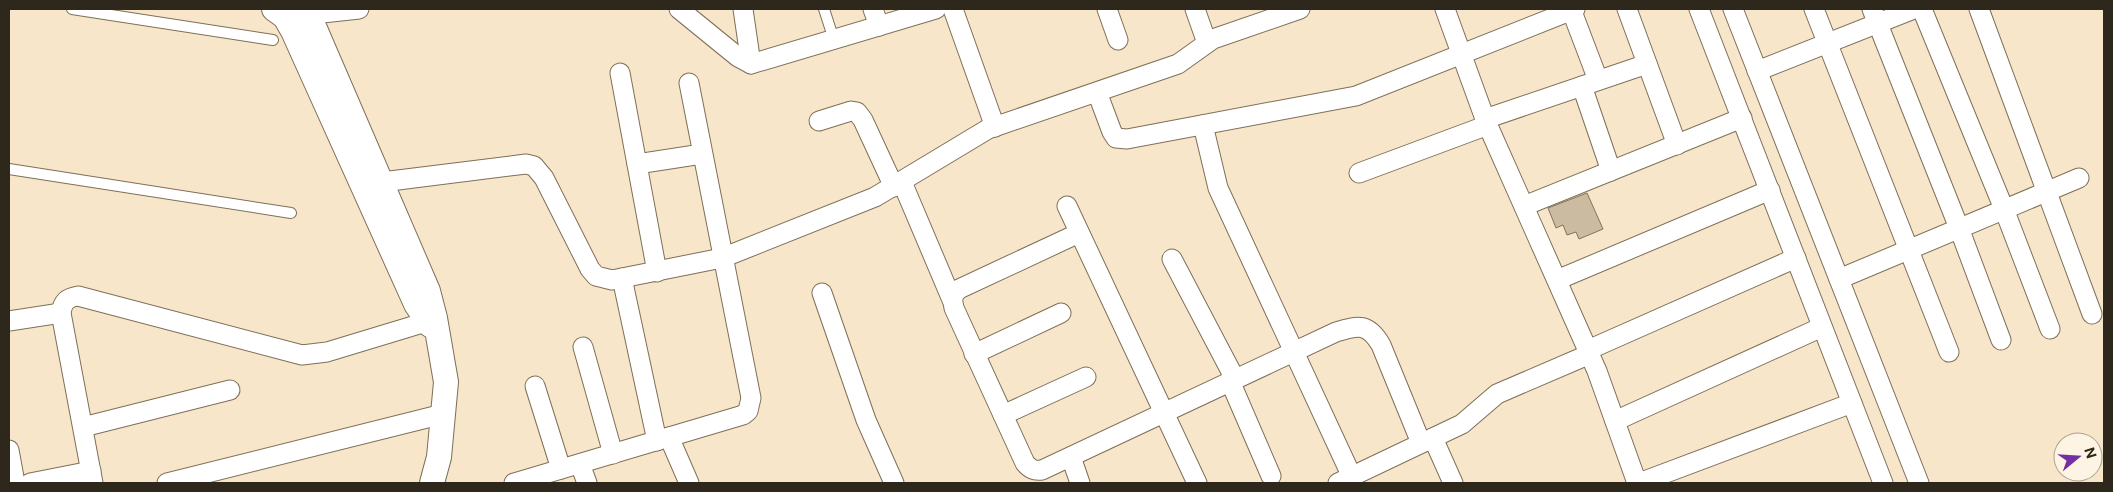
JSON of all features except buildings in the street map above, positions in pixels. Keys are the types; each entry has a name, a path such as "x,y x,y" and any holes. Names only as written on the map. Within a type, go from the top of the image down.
{"street":[{"path":"292,12 359,9"},
{"path":"743,9 751,64"},
{"path":"686,12 738,57 751,64 834,40 876,17 936,9"},
{"path":"953,9 995,127"},
{"path":"1107,9 1118,40"},
{"path":"1195,9 1207,43"},
{"path":"382,182 526,164 534,166 544,178 590,269 596,276 603,280 657,272 722,258 875,197 988,129 1178,64 1213,39 1300,9"},
{"path":"1445,9 1487,122 1589,352 1638,483 1852,403"},
{"path":"1097,92 1112,132 1116,138 1127,139 1356,96 1573,9 1612,171"},
{"path":"1626,9 1677,145"},
{"path":"1699,9 1883,483"},
{"path":"1733,9 1919,483"},
{"path":"1814,9 1949,352"},
{"path":"1758,71 1828,42 1875,16 1914,9"},
{"path":"1922,9 2004,209 2050,329"},
{"path":"1979,9 2092,314"},
{"path":"292,12 382,182 428,291 432,327 446,382 439,457 432,483"},
{"path":"292,12 293,31 416,304 432,327"},
{"path":"1875,16 2001,340"},
{"path":"1719,59 1748,48"},
{"path":"1359,173 1590,83 1647,64"},
{"path":"620,73 657,272"},
{"path":"514,483 743,415 748,411 751,398 689,83"},
{"path":"819,121 851,111 857,112 863,120 898,184 952,300 974,354 1025,463 1030,469 1042,470 1295,351 1347,328 1358,326 1367,328 1374,333 1427,440 1453,483"},
{"path":"1524,206 1742,118"},
{"path":"1203,125 1218,188 1295,351 1345,480 1462,424 1497,394 1796,258"},
{"path":"637,164 702,154"},
{"path":"1839,279 2079,178"},
{"path":"1557,280 1770,190"},
{"path":"1067,206 1196,483"},
{"path":"952,300 953,293 958,289 1079,233"},
{"path":"1172,259 1233,380 1271,476"},
{"path":"622,278 663,439 689,483"},
{"path":"822,293 866,420 894,483"},
{"path":"30,483 92,477 61,313 63,304 68,298 78,296 302,355 327,352 432,327"},
{"path":"9,321 61,313"},
{"path":"974,354 1061,313"},
{"path":"1615,421 1822,327"},
{"path":"582,347 613,454"},
{"path":"1003,415 1086,377"},
{"path":"535,386 561,469"},
{"path":"83,426 230,390"},
{"path":"167,483 443,414"},
{"path":"9,450 15,483"},
{"path":"1071,457 1080,483"},
{"path":"580,464 586,483"}],"lane":[{"path":"72,9 273,40"},
{"path":"824,9 834,40"},
{"path":"9,169 292,213"}]}
